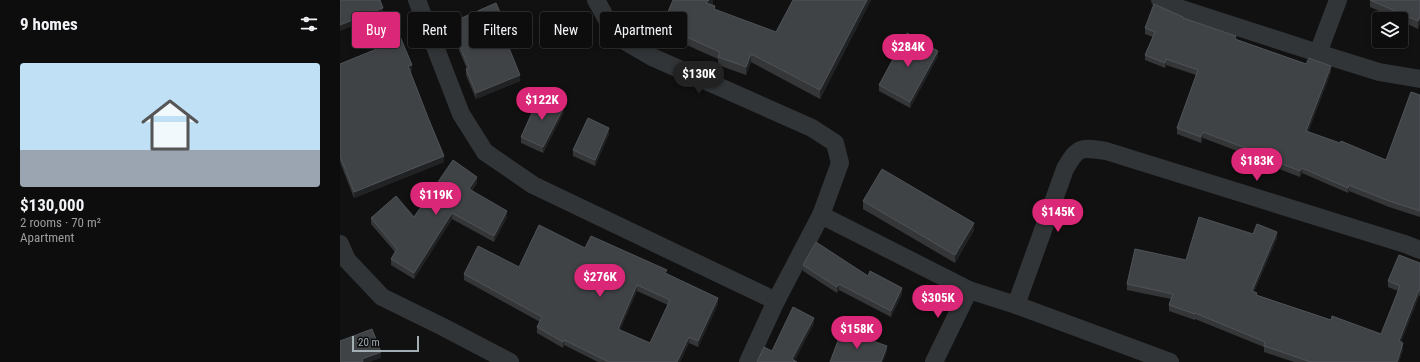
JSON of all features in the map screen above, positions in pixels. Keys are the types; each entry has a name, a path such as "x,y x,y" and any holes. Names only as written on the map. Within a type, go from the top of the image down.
{"street":[{"path":"417,0 460,114 485,152 534,185 776,301"},
{"path":"596,0 616,36 652,57 812,128 835,143 840,163 821,215 776,301 748,362"},
{"path":"1160,0 1162,3 1379,72 1420,79"},
{"path":"1318,53 1338,0"},
{"path":"1016,305 1065,169 1073,154 1086,148 1106,151 1420,250"},
{"path":"821,215 969,290 1016,305 1170,362"},
{"path":"340,244 347,260 382,297 443,326 510,362"},
{"path":"934,362 969,290"}],"building":[{"path":"340,0 380,0 383,8 373,12 352,12 352,20 340,25"},
{"path":"673,0 709,0 706,3 715,6 714,9 776,32 793,0 867,0 820,90 751,54 746,67 718,57 720,52 687,37 687,12 668,12"},
{"path":"1370,0 1420,0 1420,17 1418,21 1408,17 1408,12 1397,12"},
{"path":"496,3 500,12 475,12"},
{"path":"1154,4 1183,18 1236,36 1235,39 1306,64 1309,58 1331,66 1306,131 1340,143 1341,141 1386,160 1411,92 1420,95 1420,211 1389,201 1349,185 1348,188 1302,168 1300,171 1279,163 1280,161 1203,132 1201,137 1177,128 1198,70 1166,59 1165,63 1145,55 1155,32 1145,28"},
{"path":"469,15 469,48 509,48 520,75 476,93 466,69 469,68 461,48 461,18"},
{"path":"907,33 938,51 910,102 879,85"},
{"path":"400,36 412,65 408,66 444,156 354,192 340,156 340,64 379,48 400,48"},
{"path":"540,95 564,107 543,147 521,137"},
{"path":"588,118 609,128 595,160 573,150"},
{"path":"453,160 477,177 469,189 507,211 494,236 452,213 414,273 391,259 397,249 371,218 396,196 414,217"},
{"path":"882,169 974,223 955,255 863,201"},
{"path":"1199,217 1253,234 1257,224 1277,232 1252,291 1257,293 1256,295 1331,320 1332,316 1381,334 1400,286 1388,281 1399,255 1420,263 1420,290 1399,341 1403,343 1397,362 1311,362 1264,346 1265,342 1195,313 1169,305 1173,294 1127,284 1135,249 1186,260"},
{"path":"539,225 585,248 591,236 667,270 665,273 718,298 698,341 689,337 677,362 609,362 564,340 563,342 537,327 542,317 464,274 478,246 519,267","holes":["637,285 670,300 650,343 618,329"]},
{"path":"816,242 868,276 870,271 902,288 891,311 839,284 837,287 803,265"},
{"path":"793,307 814,318 792,359 797,362 757,362 764,347 772,351"},
{"path":"372,329 381,352 362,359 363,362 340,362 340,341"},
{"path":"842,330 887,346 881,362 830,362"}]}
